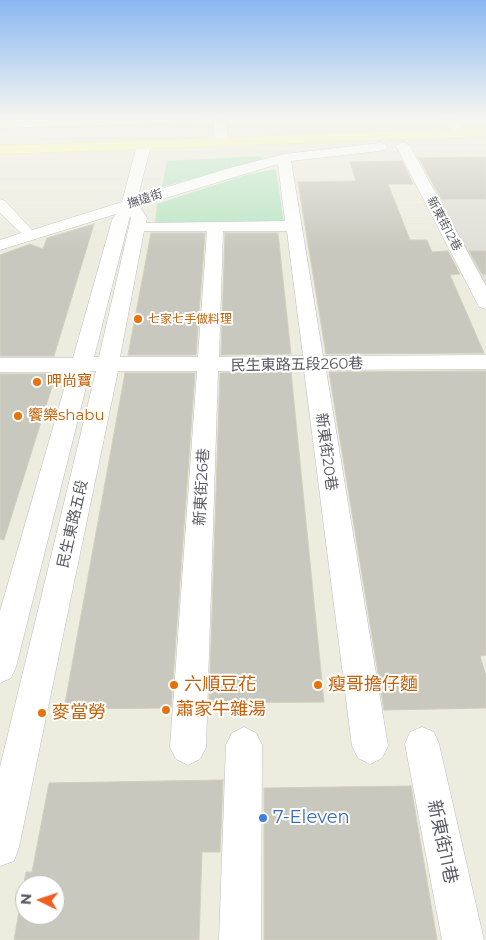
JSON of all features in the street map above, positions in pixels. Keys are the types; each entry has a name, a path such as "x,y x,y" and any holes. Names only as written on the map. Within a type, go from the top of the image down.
{"street":[{"name":"民生東路五段","path":"0,667 120,220 130,200 139,162"},
{"name":"撫遠街","path":"0,237 269,162"},
{"name":"新東街20巷","path":"285,162 370,746"},
{"name":"新東街12巷","path":"411,162 486,303"},
{"name":"民生東路五段","path":"0,847 108,366 139,218 130,200"},
{"name":"撫遠街","path":"0,245 130,200"},
{"path":"0,204 24,229"},
{"name":"新東街26巷","path":"188,747 216,226"},
{"path":"149,227 294,226"},
{"name":"民生東路五段260巷","path":"0,365 209,366 486,362"},
{"name":"新東街11巷","path":"422,744 463,940"},
{"path":"240,940 244,746"}],"shaded area":[{"path":"439,199 486,199 486,289 466,251"}],"green space":[{"path":"167,162 253,162 162,187"},
{"path":"276,169 284,224 155,224 157,204 246,175"}],"building":[{"path":"350,162 402,162 413,184 388,184 410,240 427,240 432,252 448,251 460,274 450,275 484,353 326,354 298,182 356,181"},
{"path":"421,162 486,162 486,199 441,199"},
{"path":"94,224 54,356 0,356 0,255 30,244 43,249 47,238"},
{"path":"151,233 205,233 196,355 128,355"},
{"path":"225,233 278,233 291,354 221,355"},
{"path":"469,251 486,251 486,274 482,274"},
{"path":"486,371 486,655 480,656 486,676 486,708 384,710 329,372"},
{"path":"291,372 324,702 209,703 220,373"},
{"path":"125,373 195,373 171,708 64,709"},
{"path":"0,374 56,374 4,540 0,539"},
{"path":"223,780 220,852 202,852 199,940 14,940 17,925 65,925 65,875 25,875 26,872 32,872 49,783"},
{"path":"411,786 437,940 264,940 264,788"}],"place":[{"name":"七家七手做料理","path":"138,319"},
{"name":"呷尚寶","path":"37,382"},
{"name":"饗樂shabu","path":"18,416"},
{"name":"六順豆花","path":"174,685"},
{"name":"瘦哥擔仔麵","path":"318,685"},
{"name":"蕭家牛雜湯","path":"166,710"},
{"name":"麥當勞","path":"42,713"},
{"name":"7-Eleven","path":"263,818"}]}
